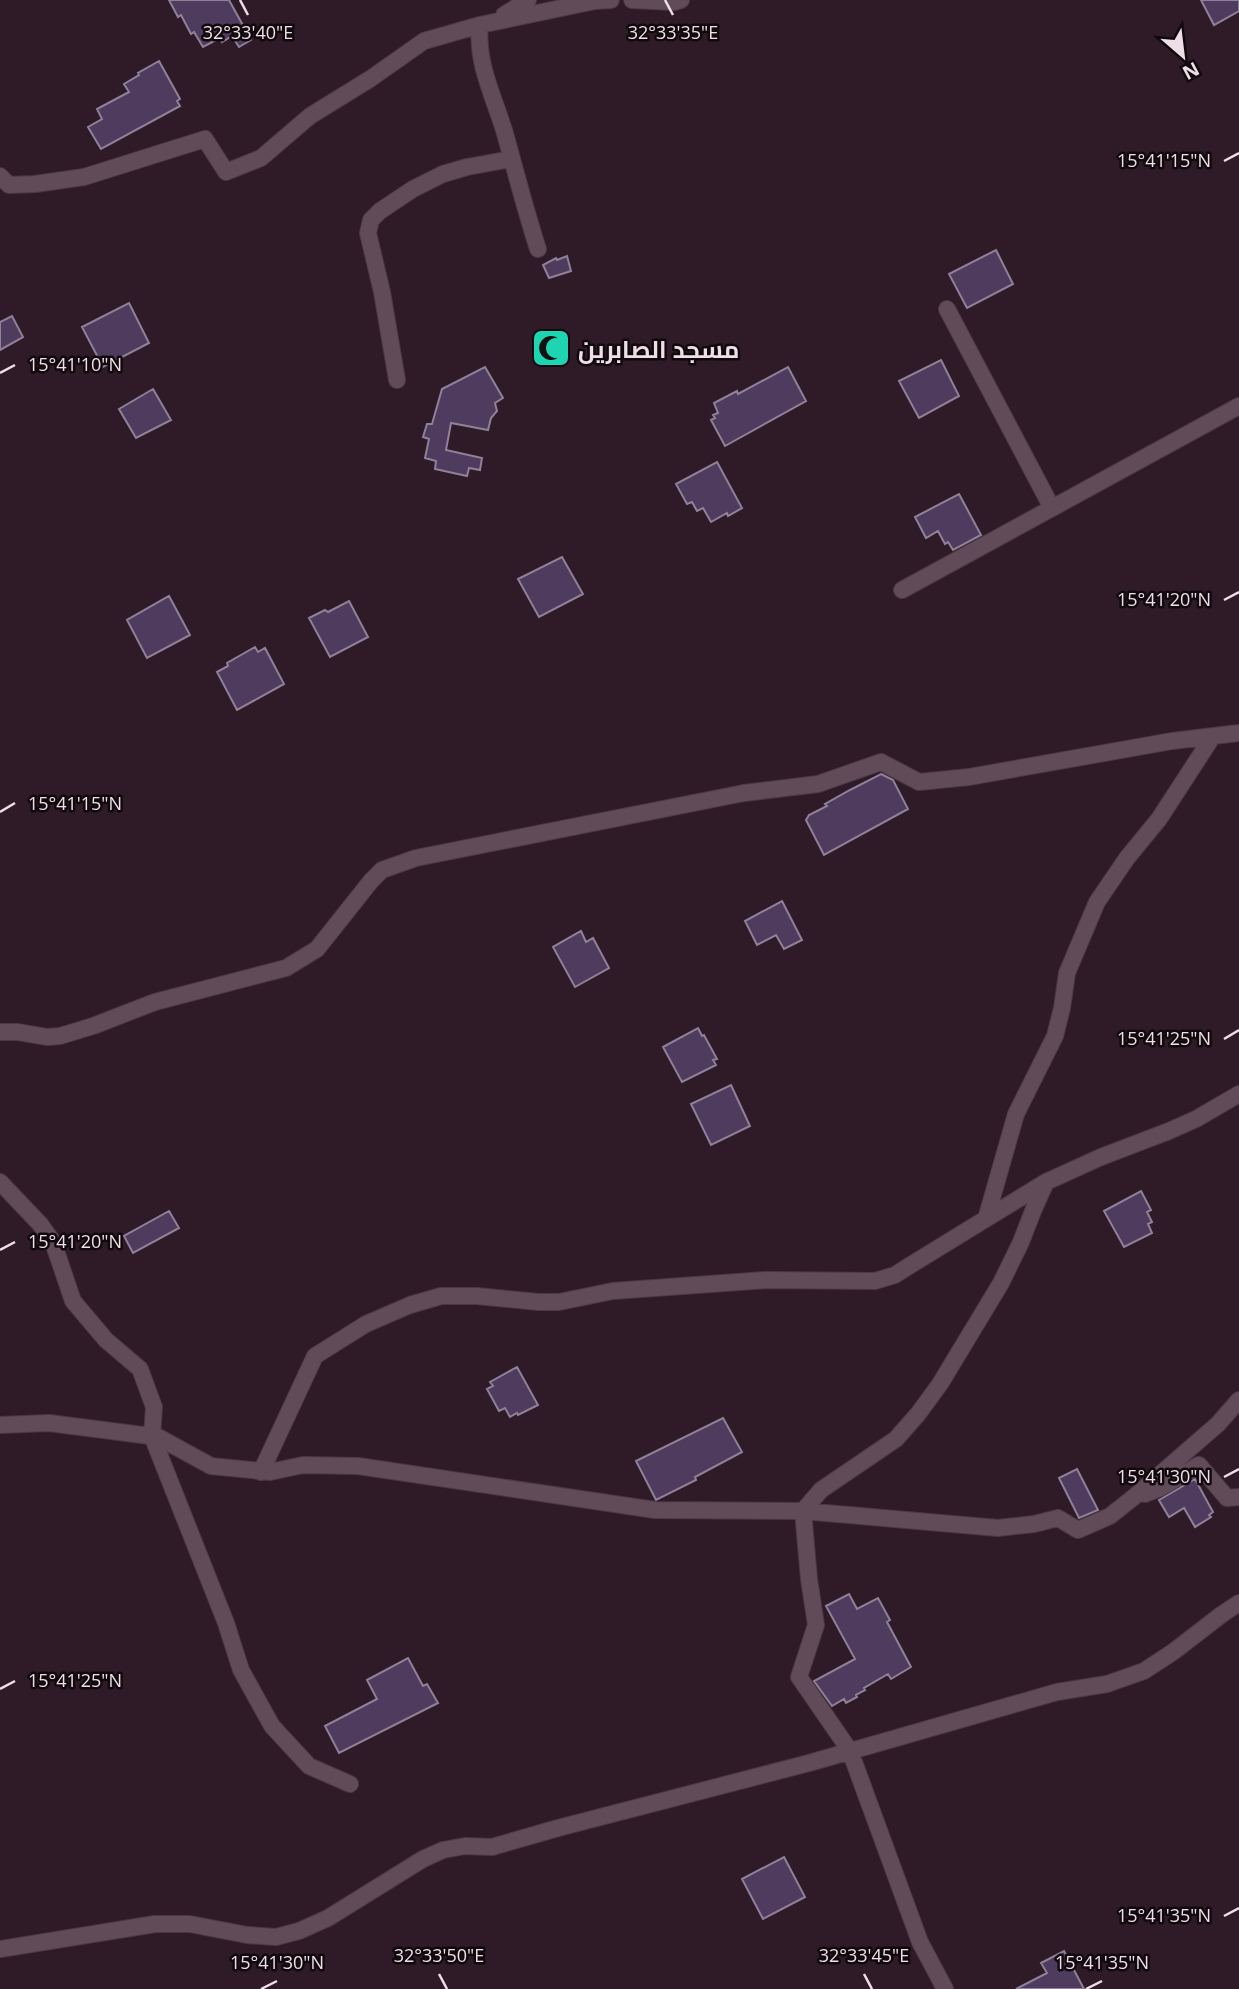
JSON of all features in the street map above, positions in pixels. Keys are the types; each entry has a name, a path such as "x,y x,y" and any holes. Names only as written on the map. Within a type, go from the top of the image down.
{"street":[{"path":"528,0 486,24 479,49 538,249"},
{"path":"0,176 9,185 84,177 205,139 226,172 261,158 310,116 424,41 486,24 611,0"},
{"path":"632,0 681,0"},
{"path":"397,380 382,292 368,233 371,220 413,189 443,174 511,159"},
{"path":"947,309 1052,508"},
{"path":"902,590 1239,406"},
{"path":"0,1032 60,1036 155,1002 286,968 317,949 382,870 416,858 744,793 818,784 881,762 919,782 969,778 1172,741 1239,733"},
{"path":"986,1219 1016,1114 1055,1036 1067,973 1097,902 1127,858 1159,819 1213,736"},
{"path":"261,1472 315,1356 366,1324 410,1305 442,1296 559,1302 613,1291 655,1287 766,1280 875,1281 895,1275 1046,1182 1169,1131 1239,1094"},
{"path":"0,1182 40,1224 53,1242 73,1301 106,1340 140,1369 154,1407 152,1436 212,1587 241,1670 272,1726 309,1766 350,1784"},
{"path":"944,1989 920,1942 850,1751 799,1677 816,1625 808,1579 803,1511 821,1490 896,1439 918,1414 940,1384 1001,1283 1046,1182"},
{"path":"0,1425 49,1423 158,1437 211,1466 261,1472 303,1465 358,1466 655,1510 803,1511 998,1528 1058,1518 1079,1530 1110,1516 1134,1497 1218,1424 1239,1401"},
{"path":"1134,1497 1160,1489 1199,1465 1227,1498 1239,1497"},
{"path":"0,1950 155,1924 190,1924 247,1935 276,1937 299,1931 328,1918 423,1859 443,1850 465,1846 492,1847 850,1751 1057,1692 1107,1684 1143,1671 1239,1603"}],"building":[{"path":"169,0 229,0 251,40 239,47 232,36 222,42 220,38 203,47 194,32 191,34 181,15 178,17"},
{"path":"1201,0 1239,0 1239,11 1214,25"},
{"path":"159,61 180,99 177,101 180,106 101,149 88,127 102,119 97,109 129,92 124,84"},
{"path":"996,250 1013,284 967,308 949,274"},
{"path":"567,256 571,271 549,278 543,265"},
{"path":"129,303 149,343 103,367 82,327"},
{"path":"12,316 23,337 0,350 0,322"},
{"path":"941,360 959,396 919,418 899,381"},
{"path":"485,367 503,398 495,403 497,411 491,418 488,430 451,423 446,450 482,458 480,470 469,468 467,476 435,469 436,461 425,458 429,439 423,437 427,424 432,424 442,389"},
{"path":"788,367 806,401 725,446 711,420 715,418 713,415 718,413 714,403 737,391 738,394"},
{"path":"153,389 171,420 136,438 119,409"},
{"path":"717,462 742,508 711,522 703,508 697,511 692,502 687,504 676,484"},
{"path":"959,494 981,535 953,550 948,542 945,544 938,531 926,538 915,517"},
{"path":"562,557 583,594 539,617 518,579"},
{"path":"169,596 190,635 147,658 127,620"},
{"path":"349,601 368,637 330,657 309,618"},
{"path":"255,647 258,652 265,648 284,684 237,710 217,672"},
{"path":"881,774 893,780 908,809 824,855 806,820 809,815"},
{"path":"782,901 802,940 784,949 776,935 757,945 745,921"},
{"path":"581,931 586,942 593,938 609,968 575,987 553,947"},
{"path":"698,1028 717,1059 713,1060 716,1065 682,1082 663,1047"},
{"path":"731,1085 750,1126 711,1145 691,1104"},
{"path":"1141,1191 1151,1210 1147,1212 1152,1222 1148,1224 1152,1233 1124,1247 1104,1211"},
{"path":"169,1211 179,1228 133,1253 124,1236"},
{"path":"517,1367 538,1405 510,1417 505,1408 499,1411 487,1389 493,1386 490,1382"},
{"path":"723,1418 742,1452 656,1500 636,1461"},
{"path":"1077,1469 1098,1510 1079,1518 1059,1478"},
{"path":"1195,1479 1213,1512 1209,1515 1211,1517 1195,1527 1184,1508 1169,1517 1159,1500"},
{"path":"849,1594 857,1609 878,1598 890,1620 887,1622 911,1667 891,1679 888,1674 864,1688 857,1697 846,1703 844,1699 832,1706 814,1681 855,1659 826,1606"},
{"path":"408,1658 423,1686 427,1684 438,1703 339,1753 325,1726 377,1699 367,1680"},
{"path":"784,1857 805,1897 763,1919 742,1879"},
{"path":"1064,1951 1084,1989 1016,1989 1047,1973 1041,1963"}],"place":[{"name":"مسجد الصابرين","path":"551,348"}]}
